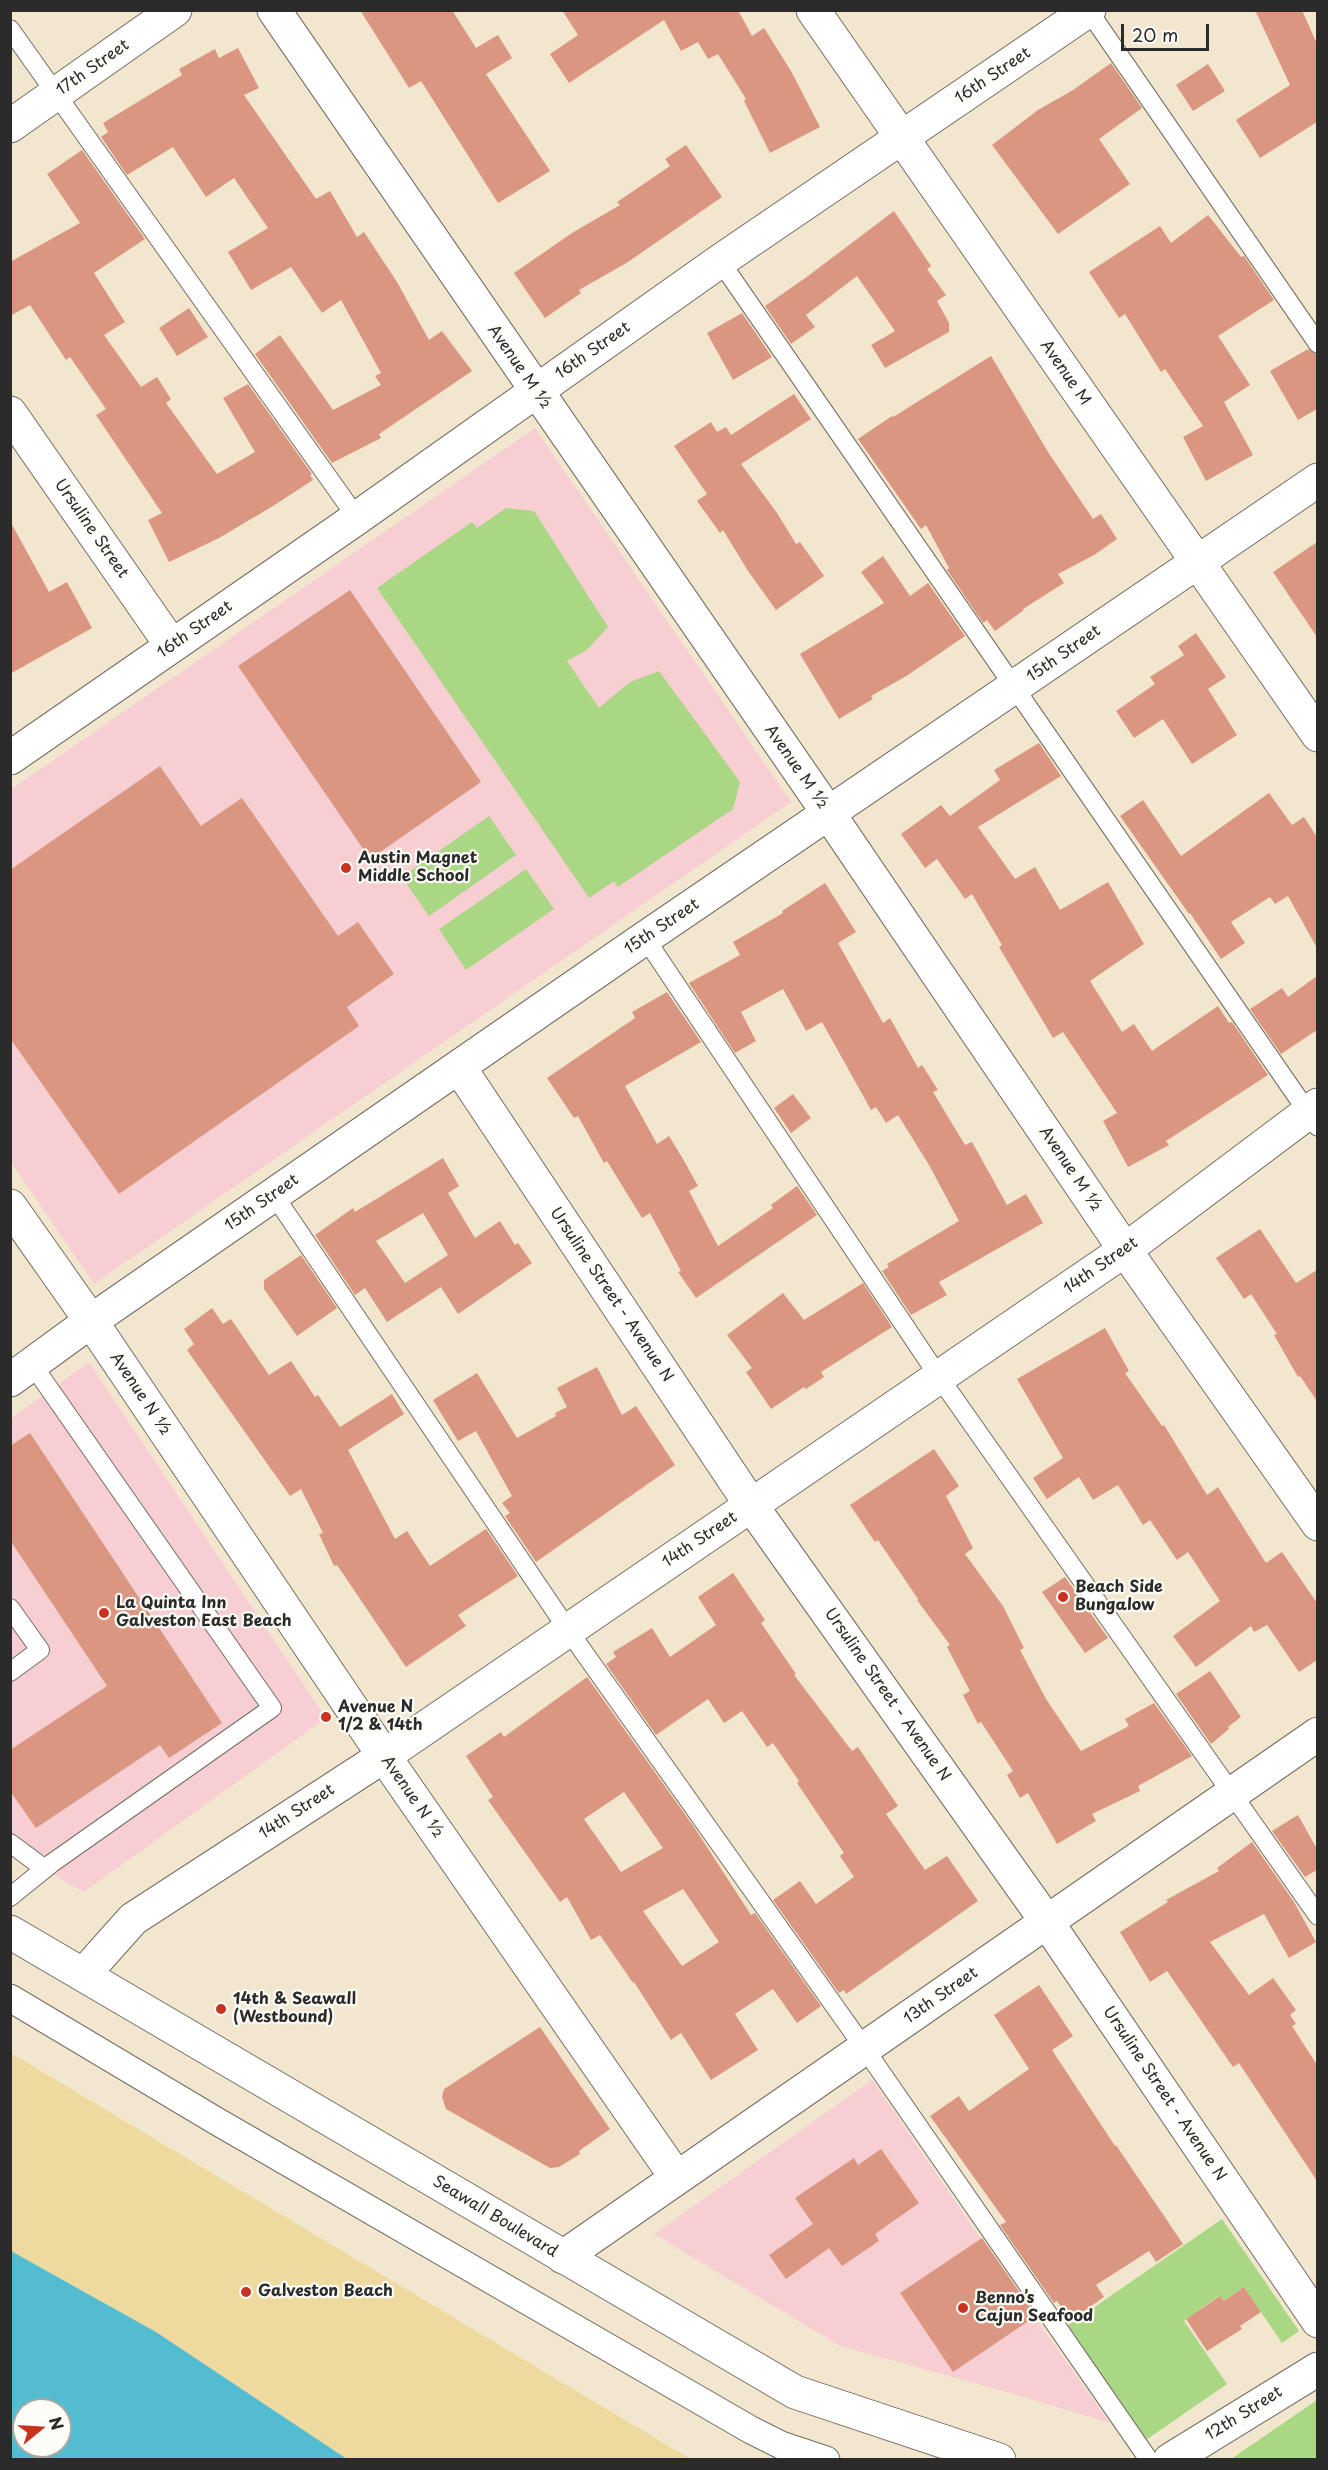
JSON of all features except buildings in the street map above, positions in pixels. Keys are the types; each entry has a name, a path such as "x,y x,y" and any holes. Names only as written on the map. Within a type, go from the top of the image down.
{"street":[{"name":"17th Street","path":"10,126 175,10"},
{"name":"Avenue M ½","path":"274,10 829,814 1125,1250 1317,1524"},
{"name":"Avenue M","path":"813,10 1317,735"},
{"name":"16th Street","path":"10,758 357,518 720,261 1089,11"},
{"name":"Ursuline Street","path":"10,413 172,646"},
{"name":"15th Street","path":"21,1372 91,1321 645,938 1317,480"},
{"name":"Ursuline Street - Avenue N","path":"459,1067 751,1505 1047,1922 1317,2321"},
{"name":"14th Street","path":"84,1974 132,1919 384,1756 1125,1250 1314,1115"},
{"name":"Avenue N ½","path":"10,1206 91,1321 384,1756 676,2177"},
{"name":"13th Street","path":"563,2257 1317,1734"},
{"name":"Seawall Boulevard","path":"10,1932 795,2392 999,2460"},
{"path":"10,1998 228,2128 751,2430 781,2445 826,2460"},
{"name":"12th Street","path":"1170,2460 1317,2369"}],"lane":[{"path":"1089,11 1317,344"},
{"path":"10,29 357,518"},
{"path":"720,261 1013,689 1314,1115"},
{"path":"645,938 939,1377 1317,1916"},
{"path":"274,1195 568,1630 865,2049 1149,2460"},
{"path":"10,1897 45,1869 272,1708 21,1372"},
{"path":"10,1608 40,1650 10,1672"},
{"path":"10,1844 45,1869"}],"shaded area":[{"path":"535,428 791,802 94,1284 11,1162 10,790"},
{"path":"89,1362 326,1718 84,1892 11,1851 10,1419"},
{"path":"872,2080 1110,2423 840,2346 654,2234"}],"green space":[{"path":"506,508 534,511 608,627 587,650 567,661 599,708 630,682 659,671 740,782 733,809 618,887 614,881 589,898 377,588 472,522 477,528"},
{"path":"489,816 516,855 429,916 402,877"},
{"path":"526,869 554,909 466,970 439,929"},
{"path":"1222,2219 1299,2331 1282,2343 1244,2287 1224,2301 1219,2296 1186,2319 1184,2321 1227,2384 1146,2440 1067,2326"},
{"path":"1317,2400 1317,2459 1231,2459"}],"sand":[{"name":"Galveston Beach","path":"11,2053 690,2459 347,2459 156,2332 11,2251"}],"water":[{"path":"11,2251 156,2332 347,2459 11,2459"}],"place":[{"name":"Austin Magnet Middle School","path":"346,868"},
{"name":"Beach Side Bungalow","path":"1063,1597"},
{"name":"La Quinta Inn Galveston East Beach","path":"104,1613"},
{"name":"Avenue N 1/2 & 14th","path":"326,1717"},
{"name":"14th & Seawall (Westbound)","path":"221,2009"},
{"name":"Galveston Beach","path":"246,2292"},
{"name":"Benno’s Cajun Seafood","path":"963,2308"}]}
